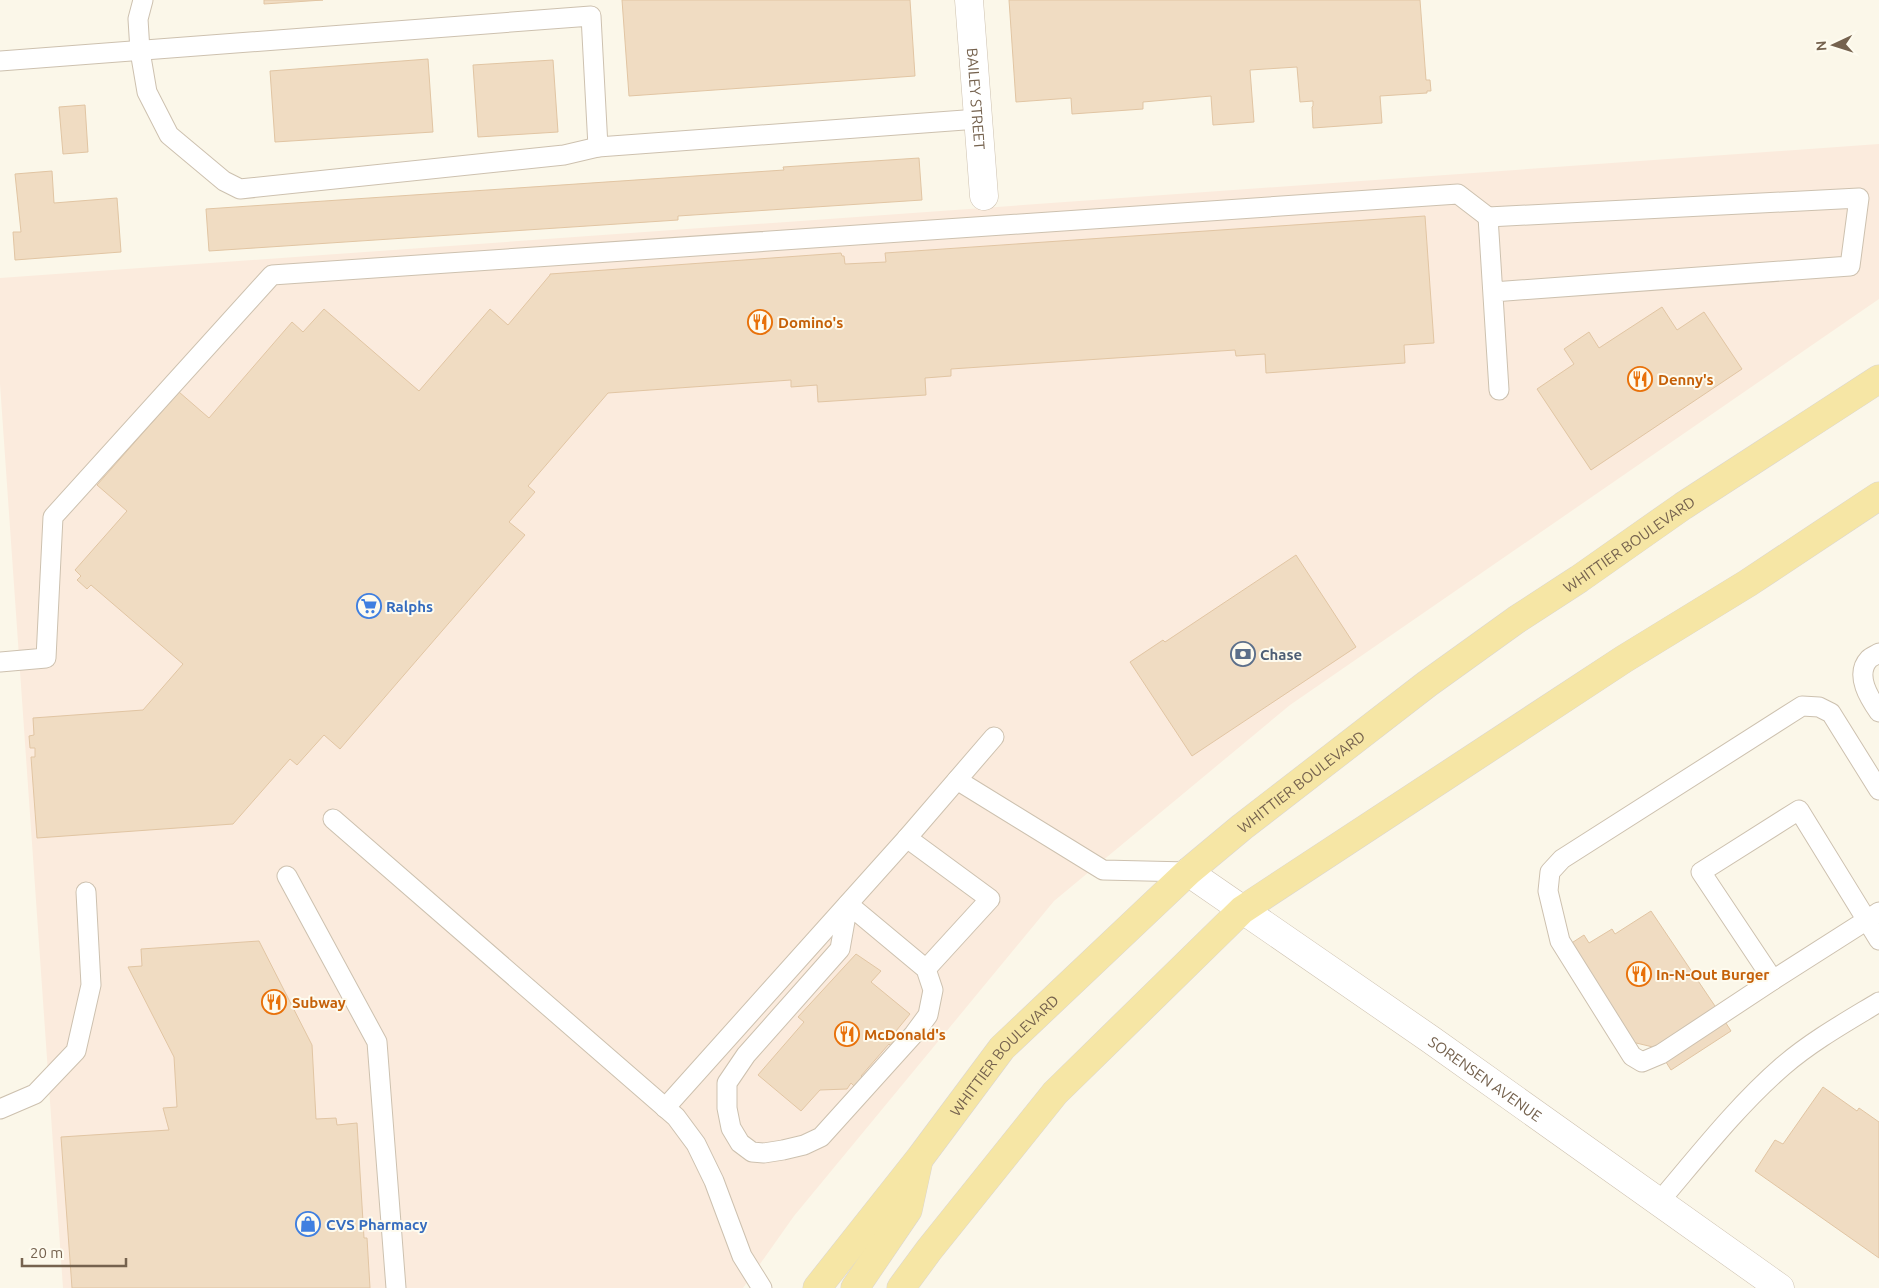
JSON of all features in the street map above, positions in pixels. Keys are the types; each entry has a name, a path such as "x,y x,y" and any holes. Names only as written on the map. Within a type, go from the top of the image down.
{"main road":[{"name":"WHITTIER BOULEVARD","path":"817,1288 920,1158 1002,1048 1188,872 1242,827 1427,684 1516,620 1579,579 1683,506 1879,379"},
{"path":"901,1288 929,1250 1055,1093 1242,910 1624,659 1748,583 1879,496"},
{"path":"855,1288 908,1210 920,1158"}],"street":[{"name":"BAILEY STREET","path":"969,0 984,196"},
{"name":"SORENSEN AVENUE","path":"1188,872 1430,1039 1780,1288"}],"lane":[{"path":"143,0 138,19 140,51 147,92 169,135 224,181 240,189 564,156 598,147 978,119"},
{"path":"0,61 140,51 590,8 598,147"},
{"path":"0,662 46,658 53,517 272,275 1458,194 1488,216 1859,198 1850,266 1493,292"},
{"path":"1488,216 1499,390"},
{"path":"1879,653 1867,660 1863,674 1866,692 1879,712"},
{"path":"1873,916 1661,1054 1642,1062 1632,1056 1560,941 1548,891 1550,872 1562,859 1802,706 1819,707 1831,713 1879,790"},
{"path":"665,1108 907,838 994,737"},
{"path":"957,780 1103,870 1188,872"},
{"path":"1773,980 1701,872 1799,810 1873,916 1879,940"},
{"path":"333,819 676,1117 696,1144 714,1181 742,1256 762,1288"},
{"path":"907,838 990,899 926,969"},
{"path":"287,876 377,1042 396,1288"},
{"path":"0,1109 35,1094 76,1051 91,985 86,892"},
{"path":"848,904 926,969 933,990 928,1015 914,1034 821,1137 804,1144 764,1153 752,1152 740,1143 731,1128 727,1108 727,1083 746,1055 840,949 848,904"},
{"path":"1659,1202 1751,1095 1814,1042 1879,1002"}],"shaded area":[{"path":"1879,144 1879,299 1290,705 1054,901 794,1216 743,1288 63,1288 0,384 0,278"}],"building":[{"path":"264,0 323,0 264,4"},
{"path":"622,0 910,0 915,76 629,96"},
{"path":"1009,0 1420,0 1426,80 1430,80 1431,91 1427,91 1427,93 1380,96 1382,123 1313,128 1313,101 1300,102 1297,67 1250,70 1254,122 1213,125 1211,96 1143,102 1143,109 1072,114 1071,98 1016,102"},
{"path":"428,59 433,132 275,142 270,71"},
{"path":"553,60 558,132 478,137 473,65"},
{"path":"85,105 88,152 63,154 59,107"},
{"path":"919,158 922,200 678,216 678,220 209,251 206,209 784,170 783,167"},
{"path":"52,171 54,203 117,198 121,252 15,260 13,232 21,232 15,174"},
{"path":"1425,216 1434,343 1404,345 1405,363 1266,373 1265,354 1236,356 1235,350 951,369 951,376 925,378 926,395 818,402 817,385 791,387 791,380 608,393 528,486 535,492 509,522 525,535 340,749 324,735 297,765 290,759 233,824 37,838 31,757 35,757 35,748 30,748 29,736 34,735 33,718 143,710 183,664 91,585 87,589 77,580 81,576 75,570 127,511 97,485 179,392 209,418 292,322 303,332 324,309 419,391 490,309 508,325 550,274 841,253 844,256 845,264 886,262 885,253"},
{"name":"Denny's","path":"1662,307 1677,330 1704,312 1742,369 1591,470 1537,389 1574,364 1564,349 1589,332 1599,348"},
{"name":"Chase","path":"1296,555 1356,647 1192,756 1130,662 1163,640 1165,642"},
{"name":"In-N-Out Burger","path":"1651,911 1717,1009 1657,1048 1632,1042 1567,946 1584,935 1589,943 1612,929 1615,934"},
{"path":"259,941 312,1045 316,1119 336,1118 337,1125 357,1123 364,1238 367,1238 370,1288 72,1288 61,1137 169,1130 163,1108 177,1107 174,1057 128,967 142,966 141,949"},
{"name":"McDonald's","path":"856,954 881,971 871,982 910,1014 896,1031 904,1038 894,1049 889,1044 861,1076 866,1081 858,1090 851,1083 847,1089 820,1090 801,1111 758,1075 804,1022 798,1017"},
{"path":"1717,1009 1731,1031 1671,1070 1657,1048"},
{"path":"1823,1087 1857,1111 1859,1108 1879,1122 1879,1258 1755,1171 1775,1140 1783,1144"}],"place":[{"name":"Domino's","path":"760,322"},
{"name":"Denny's","path":"1640,379"},
{"name":"Ralphs","path":"369,606"},
{"name":"Chase","path":"1243,654"},
{"name":"In-N-Out Burger","path":"1639,974"},
{"name":"Subway","path":"274,1002"},
{"name":"McDonald's","path":"847,1034"},
{"name":"CVS Pharmacy","path":"308,1224"}]}
